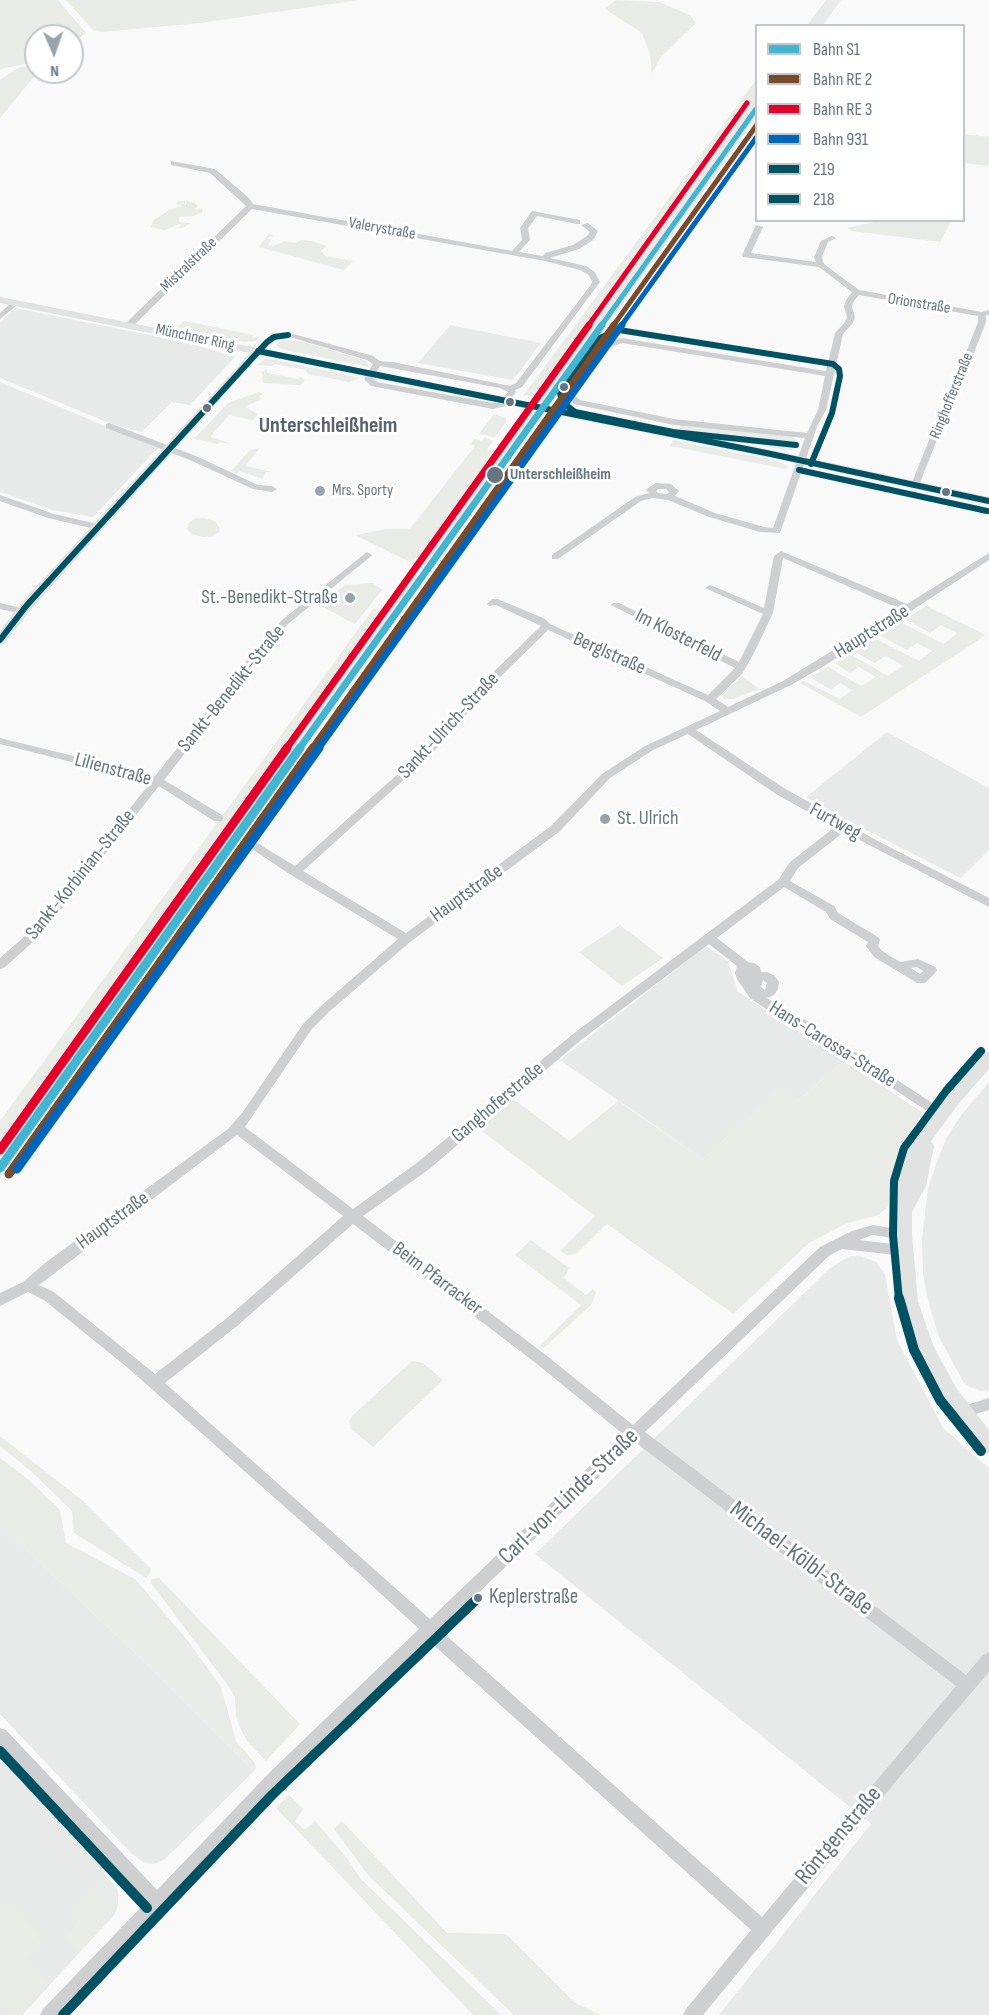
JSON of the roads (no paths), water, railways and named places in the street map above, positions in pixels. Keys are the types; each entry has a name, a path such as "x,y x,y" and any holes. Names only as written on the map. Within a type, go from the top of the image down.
{"main road":[{"name":"Münchner Ring","path":"0,300 801,460 989,501"},
{"path":"0,640 22,611 99,527 166,448 258,351"},
{"path":"989,1058 940,1114 927,1137 917,1186 905,1210 904,1242 909,1301 917,1327 936,1371 962,1412 989,1445"}],"street":[{"path":"174,164 213,171 250,206"},
{"name":"Valerystraße","path":"250,206 583,267 596,282 519,385 510,389"},
{"name":"Mistralstraße","path":"129,325 250,206"},
{"path":"514,253 526,240 524,228 535,213 581,223 594,231 590,238 583,240 576,247 548,255 545,259"},
{"path":"555,557 638,500 652,495 651,490 654,487 665,486 674,491 670,497 712,515 763,530 777,531 801,460 822,410 832,356 839,333 849,323 851,317 848,307 850,300 857,292 821,265 746,255 759,227"},
{"path":"821,265 818,257 825,241 832,238"},
{"name":"Orionstraße","path":"857,292 985,313"},
{"path":"0,317 16,303"},
{"name":"Ringhofferstraße","path":"915,484 941,420 951,402 985,313"},
{"path":"258,351 274,337 290,336 370,358 378,363 393,364 510,389 512,392 503,404 484,406 369,382 368,379 378,363"},
{"path":"810,436 674,422 587,404 572,398 572,392 605,346 614,341 626,340 830,374"},
{"path":"109,426 256,487 272,489"},
{"path":"0,498 51,516 99,527"},
{"name":"Im Klosterfeld","path":"709,699 741,667 768,613 781,554 909,609"},
{"name":"Sankt-Benedikt-Straße","path":"157,780 285,622 367,555"},
{"name":"Hauptstraße","path":"0,1300 28,1286 237,1128 307,1027 353,982 406,939 555,829 606,776 649,748 816,667 989,556"},
{"path":"710,588 768,613"},
{"name":"Berglstraße","path":"492,604 495,601 543,621 547,626 709,699 728,711"},
{"name":"Im Klosterfeld","path":"616,605 741,667"},
{"path":"0,606 22,611"},
{"name":"Sankt-Ulrich-Straße","path":"295,872 419,761 486,685 547,626"},
{"name":"Furtweg","path":"688,729 748,771 843,827 989,903"},
{"name":"Lilienstraße","path":"0,741 157,780 218,818"},
{"name":"Sankt-Korbinian-Straße","path":"0,965 38,931 157,780"},
{"name":"Ganghoferstraße","path":"154,1383 225,1327 345,1222 423,1166 577,1037 783,882 795,865 843,827"},
{"path":"255,847 406,939"},
{"path":"783,882 830,909 834,916 874,940 872,946 878,954 899,966"},
{"name":"Hans-Carossa-Straße","path":"710,939 789,1019 807,1024 819,1040 830,1047 848,1053 940,1114"},
{"name":"Beim Pfarracker","path":"237,1128 634,1433"},
{"name":"Carl-von-Linde-Straße","path":"49,2015 155,1901 277,1777 808,1266 825,1251 843,1244 904,1242"},
{"path":"28,1286 49,1296 154,1383 353,1557 440,1641 587,1775 762,1929"},
{"path":"962,1412 989,1404"},
{"name":"Michael-Kölbl-Straße","path":"634,1433 968,1686"},
{"name":"Röntgenstraße","path":"692,2015 901,1762 989,1660"},
{"path":"0,1736 155,1901"}],"rail line":[{"name":"S1","path":"0,1168 755,110"},
{"name":"931","path":"17,1169 755,139"}],"place":[{"name":"Unterschleißheim","path":"495,475"},
{"name":"Mrs. Sporty","path":"320,491"},
{"name":"St.-Benedikt-Straße","path":"350,598"},
{"name":"St. Ulrich","path":"605,819"},
{"name":"Keplerstraße","path":"478,1598"}],"district":[{"name":"Unterschleißheim","path":"328,426"}]}
